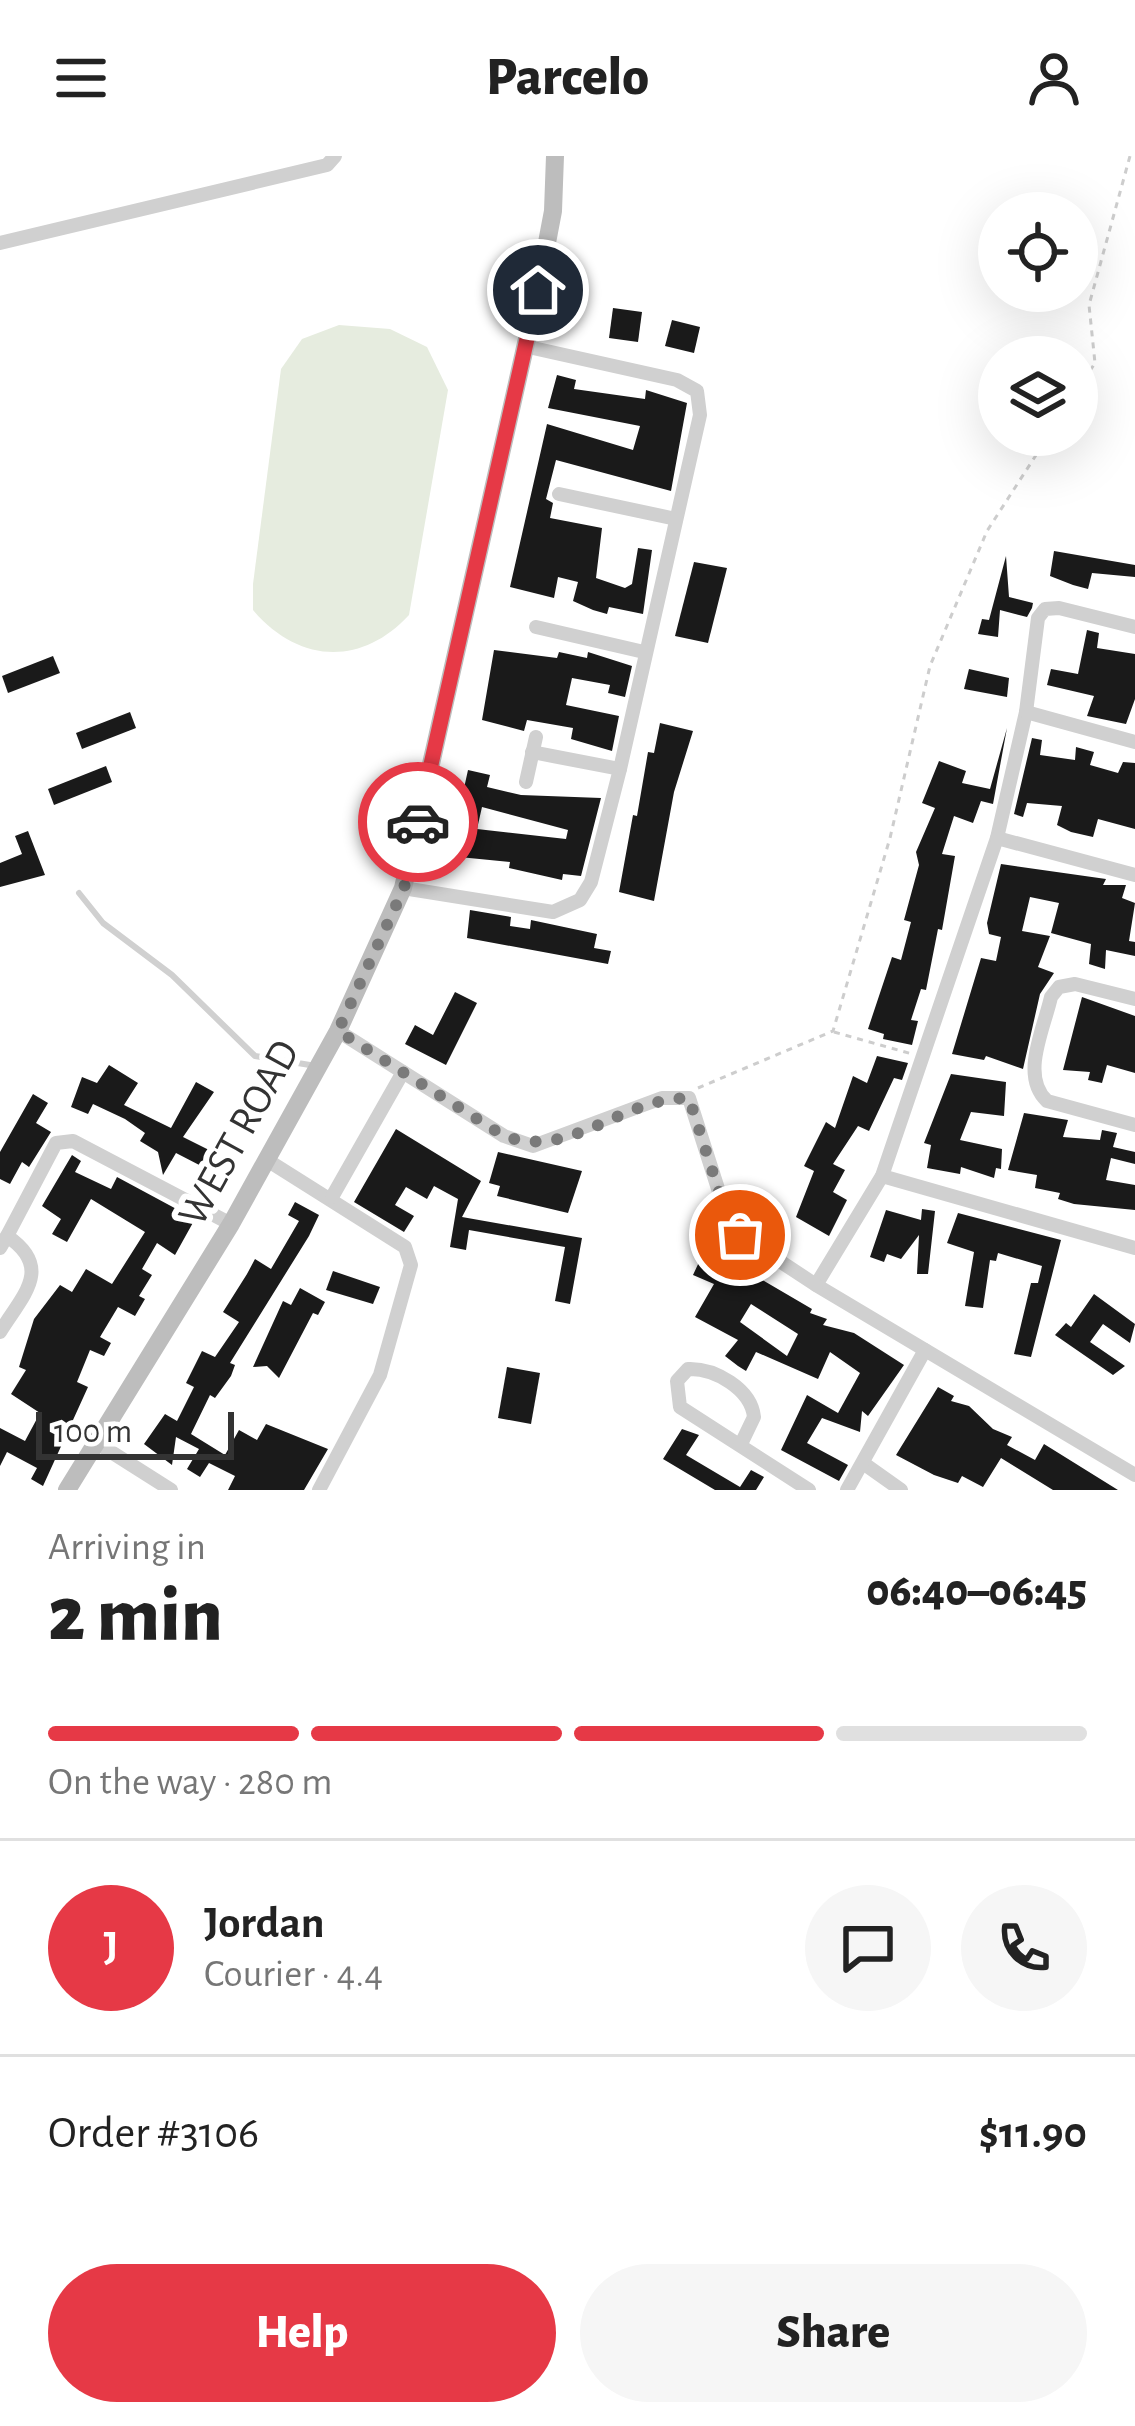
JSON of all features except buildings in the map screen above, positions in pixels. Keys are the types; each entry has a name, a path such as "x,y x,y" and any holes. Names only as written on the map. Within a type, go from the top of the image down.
{"street":[{"path":"0,243 327,166 334,156"},
{"name":"WEST ROAD","path":"67,1490 267,1160 338,1031 404,888 553,212 555,156"},
{"path":"404,888 511,907 566,909 591,882 700,415 697,391 677,380 524,346"},
{"path":"559,494 676,519"},
{"path":"816,1285 883,1176 997,838 1026,712 1038,618 1045,609 1059,608 1135,627"},
{"path":"536,627 644,652"},
{"path":"1026,712 1135,742"},
{"path":"526,782 534,745 620,770"},
{"path":"997,838 1135,875"},
{"path":"1135,999 1075,984 1059,987 1033,1075 1036,1090 1047,1101 1135,1125"},
{"path":"338,1031 504,1136 533,1146 662,1098 689,1098 720,1195 740,1235 1135,1475"},
{"path":"332,1197 403,1072"},
{"path":"0,1332 33,1277 26,1249 4,1242 56,1142 73,1142 231,1224"},
{"path":"267,1160 405,1247 412,1265 380,1376 319,1490"},
{"path":"883,1176 1135,1249"},
{"path":"847,1490 925,1350"},
{"path":"741,1444 754,1417 750,1399 718,1376 688,1369 677,1381 680,1407 809,1490"},
{"path":"97,1443 171,1490"},
{"path":"863,1463 901,1490"}],"lane":[{"path":"79,893 103,923 172,975 255,1056 318,1066"}],"path":[{"path":"1092,336 1089,305 1130,156"},
{"path":"833,1031 890,838 930,666 987,531 1035,456"},
{"path":"689,1098 701,1085 833,1031 922,1057"}],"shaded area":[{"path":"339,325 390,329 427,347 448,390 409,615 371,644 330,652 309,649 271,628 253,610 253,584 281,369 302,339"}],"way so far":[{"path":"418,822 404,888 338,1031 504,1136 533,1146 662,1098 689,1098 720,1195 740,1235"}],"route":[{"path":"418,822 538,290"}]}
